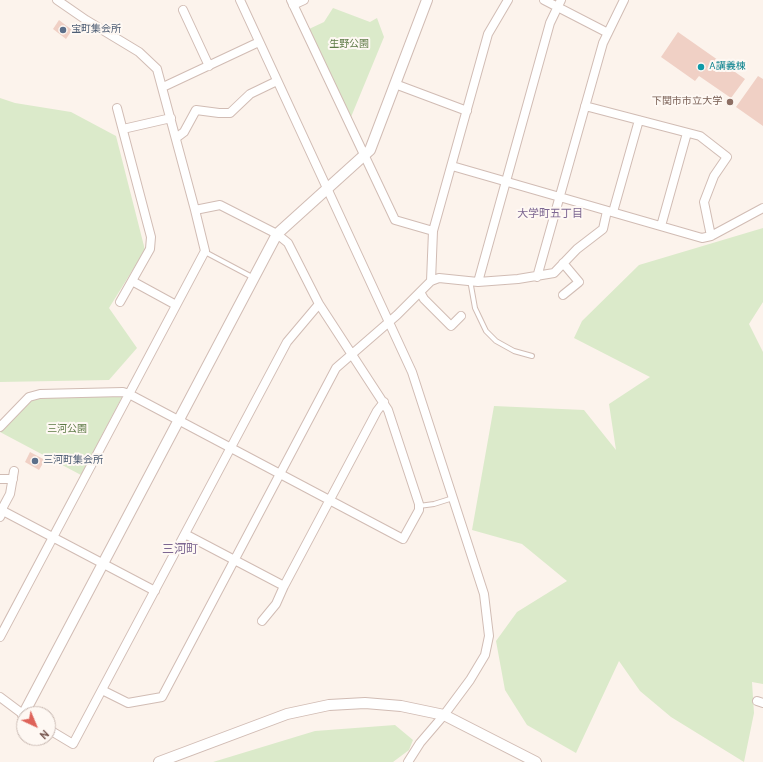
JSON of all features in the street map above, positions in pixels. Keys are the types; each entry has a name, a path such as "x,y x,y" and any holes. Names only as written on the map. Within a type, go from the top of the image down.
{"street":[{"path":"0,637 204,251 195,210 157,69 139,52 86,20 57,0"},
{"path":"240,0 412,372 484,594 489,636 485,655 470,680 444,715 420,743 408,762"},
{"path":"304,0 292,3 395,220 433,231"},
{"path":"29,706 180,421 277,234 370,150 427,0"},
{"path":"431,281 433,231 488,34 508,0"},
{"path":"544,0 559,3 608,33"},
{"path":"537,277 603,43 624,0"},
{"path":"474,281 506,181 548,30 559,3"},
{"path":"183,10 209,66"},
{"path":"163,87 259,42"},
{"path":"176,138 184,132 196,110 230,113 250,94 278,81"},
{"path":"395,84 467,111"},
{"path":"585,106 700,136 726,157 714,176 704,202 711,236"},
{"path":"117,108 151,237 150,250 120,302"},
{"path":"123,129 171,118"},
{"path":"102,690 128,703 162,697 336,368 431,281 439,278 474,281 537,277 554,273 577,249 603,229 639,120"},
{"path":"662,226 687,133"},
{"path":"452,166 702,238 711,236 763,208"},
{"path":"0,426 29,397 40,394 123,392 403,539 419,510 419,506 384,402 319,304 291,248 285,239 277,234 220,205 195,210"},
{"path":"563,263 579,282 563,295"},
{"path":"132,281 176,305"},
{"path":"420,292 424,299 451,326 462,316"},
{"path":"56,734 73,744 287,342 319,304"},
{"path":"262,620 276,604 284,586 377,411 384,402"},
{"path":"0,479 14,475 10,494 3,507 2,514 53,536 155,591"},
{"path":"185,534 284,586"},
{"path":"0,697 16,709"},
{"path":"159,762 287,714 317,707 346,703 383,704 444,715 536,762"}],"lane":[{"path":"204,251 254,278"},
{"path":"474,281 474,308 486,332 496,341 514,351 532,356"},
{"path":"419,506 434,504 452,498"}],"green space":[{"name":"生野公園","path":"333,8 370,22 377,18 384,37 351,117 309,29 324,22"},
{"path":"0,98 15,103 71,112 116,136 145,250 109,308 137,348 109,380 0,382"},
{"path":"763,228 763,302 749,324 763,352 763,684 752,682 754,713 744,762 671,717 640,691 619,661 576,753 527,725 505,690 496,641 517,612 567,581 522,544 472,530 494,406 584,410 616,450 609,404 650,377 574,338 582,321 639,265"},
{"name":"三河公園","path":"41,396 122,397 81,475 0,432 30,402"},
{"path":"395,725 413,740 409,750 393,762 213,762 315,731"}],"building":[{"name":"宝町集会所","path":"59,20 72,30 66,39 53,29"},
{"name":"A講義棟","path":"678,32 745,79 731,98 699,76 695,81 661,57"},
{"path":"758,76 763,79 763,126 736,107"},
{"name":"三河町集会所","path":"30,452 45,460 39,470 25,462"}],"place":[{"name":"宝町集会所","path":"63,30"},
{"name":"A講義棟","path":"701,67"},
{"name":"下関市市立大学","path":"730,102"},
{"name":"三河町集会所","path":"35,461"}],"district":[{"name":"大学町五丁目","path":"550,215"},
{"name":"三河町","path":"180,551"}]}
